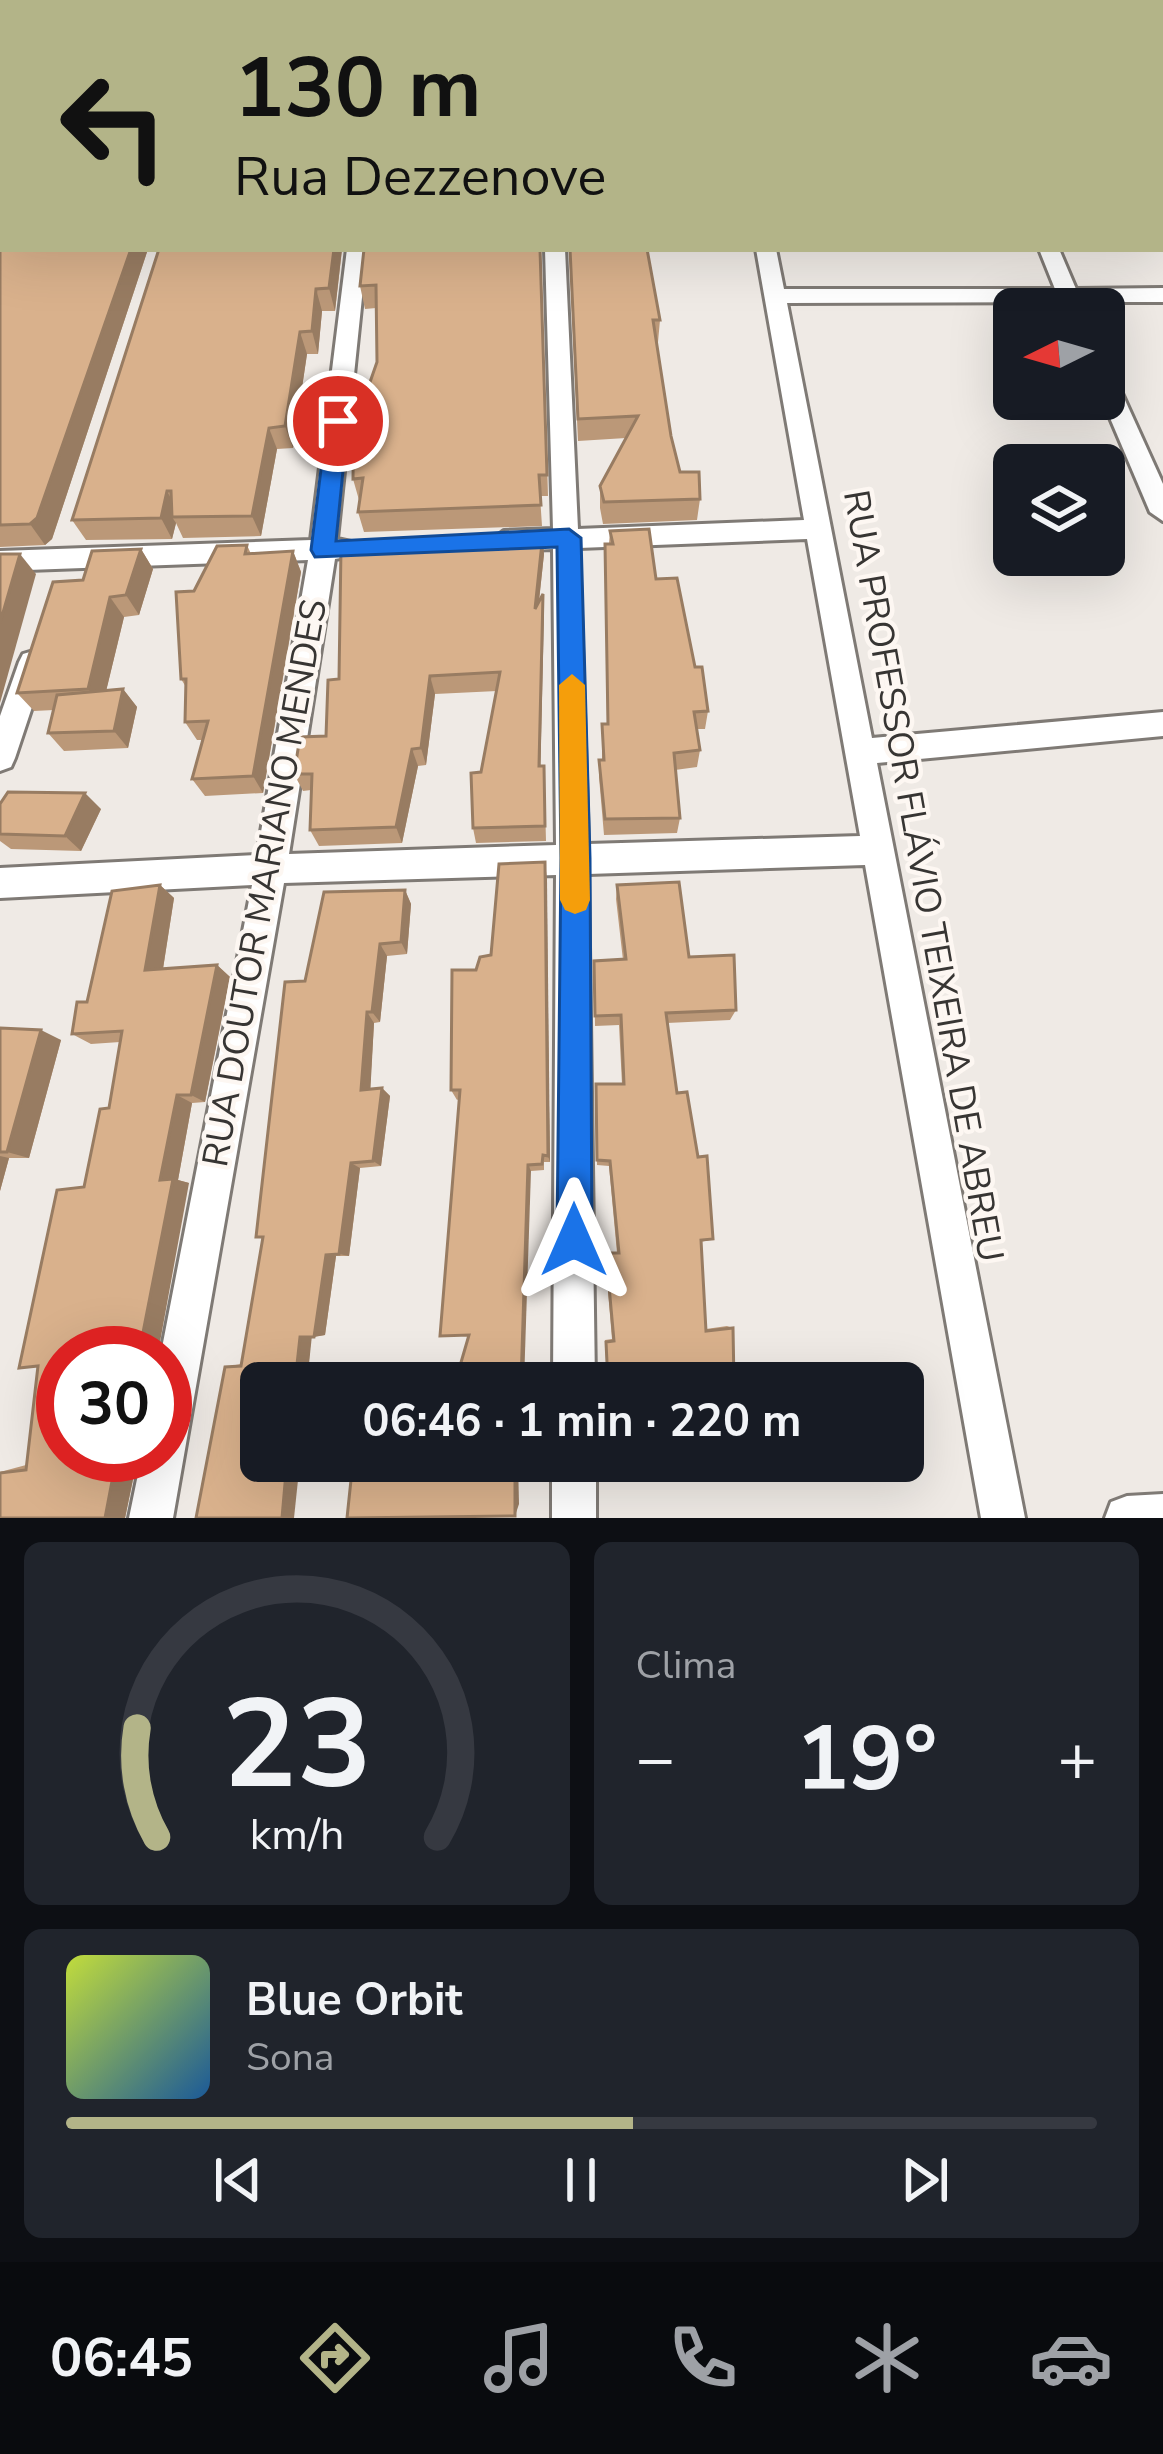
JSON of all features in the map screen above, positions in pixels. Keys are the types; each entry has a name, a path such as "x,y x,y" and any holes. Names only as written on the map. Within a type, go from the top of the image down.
{"street":[{"name":"RUA DOUTOR MARIANO MENDES","path":"187,1326 271,869 323,550 357,252"},
{"path":"555,252 569,538 575,858 574,1362"},
{"name":"RUA PROFESSOR FLÁVIO TEIXEIRA DE ABREU","path":"766,252 1003,1518"},
{"path":"1049,252 1065,288"},
{"path":"1125,298 1163,295"},
{"path":"773,296 993,301"},
{"path":"1122,420 1163,512"},
{"path":"479,542 820,530"},
{"path":"0,561 368,548"},
{"path":"0,758 44,626"},
{"path":"860,752 1163,724"},
{"path":"0,883 271,869 879,850"},
{"path":"151,1518 158,1482"},
{"path":"574,1482 574,1518"},
{"path":"1127,1518 1163,1516"}],"building":[{"path":"0,252 130,252 37,518 30,524 0,525"},
{"path":"158,252 334,252 329,288 316,289 312,331 300,332 285,426 269,428 252,516 172,517 171,491 167,491 161,518 72,520"},
{"path":"364,252 540,252 547,475 539,475 541,505 358,512 363,478 353,479 354,386 369,385 377,362 376,285 360,286"},
{"path":"570,252 648,252 660,320 653,320 671,436 680,472 699,472 700,499 604,502 600,486 638,416 578,419"},
{"path":"649,529 656,579 677,578 695,667 702,667 708,711 694,712 700,750 674,753 680,818 605,819 599,760 604,760 602,724 608,724 605,544 613,544 610,531"},
{"path":"543,533 535,609 543,594 539,766 544,766 545,826 473,828 471,773 481,772 500,672 430,676 421,748 412,749 396,827 310,830 312,774 294,774 300,737 326,736 328,680 339,679 341,548 353,548 354,541"},
{"path":"247,545 245,554 293,551 253,776 192,779 208,721 185,722 186,679 181,679 176,592 194,591 217,546"},
{"path":"141,549 126,595 110,597 88,689 17,693 53,582 83,580 92,551"},
{"path":"0,554 20,554 0,623"},
{"path":"123,689 114,731 48,733 57,695"},
{"path":"8,792 85,793 65,836 0,834 0,804"},
{"path":"545,862 548,1156 543,1155 542,1164 528,1165 522,1362 461,1362 469,1335 440,1336 460,1090 451,1090 452,970 476,970 480,957 491,955 499,864"},
{"path":"679,882 689,957 734,955 736,1010 666,1013 677,1093 687,1092 698,1157 707,1156 713,1239 701,1240 706,1331 733,1328 734,1362 607,1362 606,1342 614,1341 606,1253 619,1253 610,1161 597,1160 596,1084 624,1084 621,1015 595,1016 594,961 626,959 617,885"},
{"path":"160,885 145,970 217,965 191,1095 177,1095 160,1180 173,1179 144,1326 36,1326 36,1366 19,1368 57,1190 84,1187 100,1109 109,1108 122,1031 72,1034 77,1002 87,1002 112,891"},
{"path":"405,890 401,942 380,944 372,1012 367,1012 361,1090 382,1088 373,1161 351,1163 339,1254 326,1255 314,1337 300,1337 297,1362 242,1362 263,1237 256,1237 285,982 305,981 324,892"},
{"path":"0,1028 41,1030 7,1152 0,1152"},
{"path":"240,1366 240,1482 285,1482 282,1518 196,1518 225,1367"},
{"path":"36,1383 36,1482 112,1482 105,1518 0,1518 0,1473 26,1470"},
{"path":"351,1482 515,1482 515,1516 347,1518"}],"slow traffic":[{"path":"572,685 575,900"}],"route":[{"path":"338,421 323,550 569,538 575,858 574,1240"}]}
